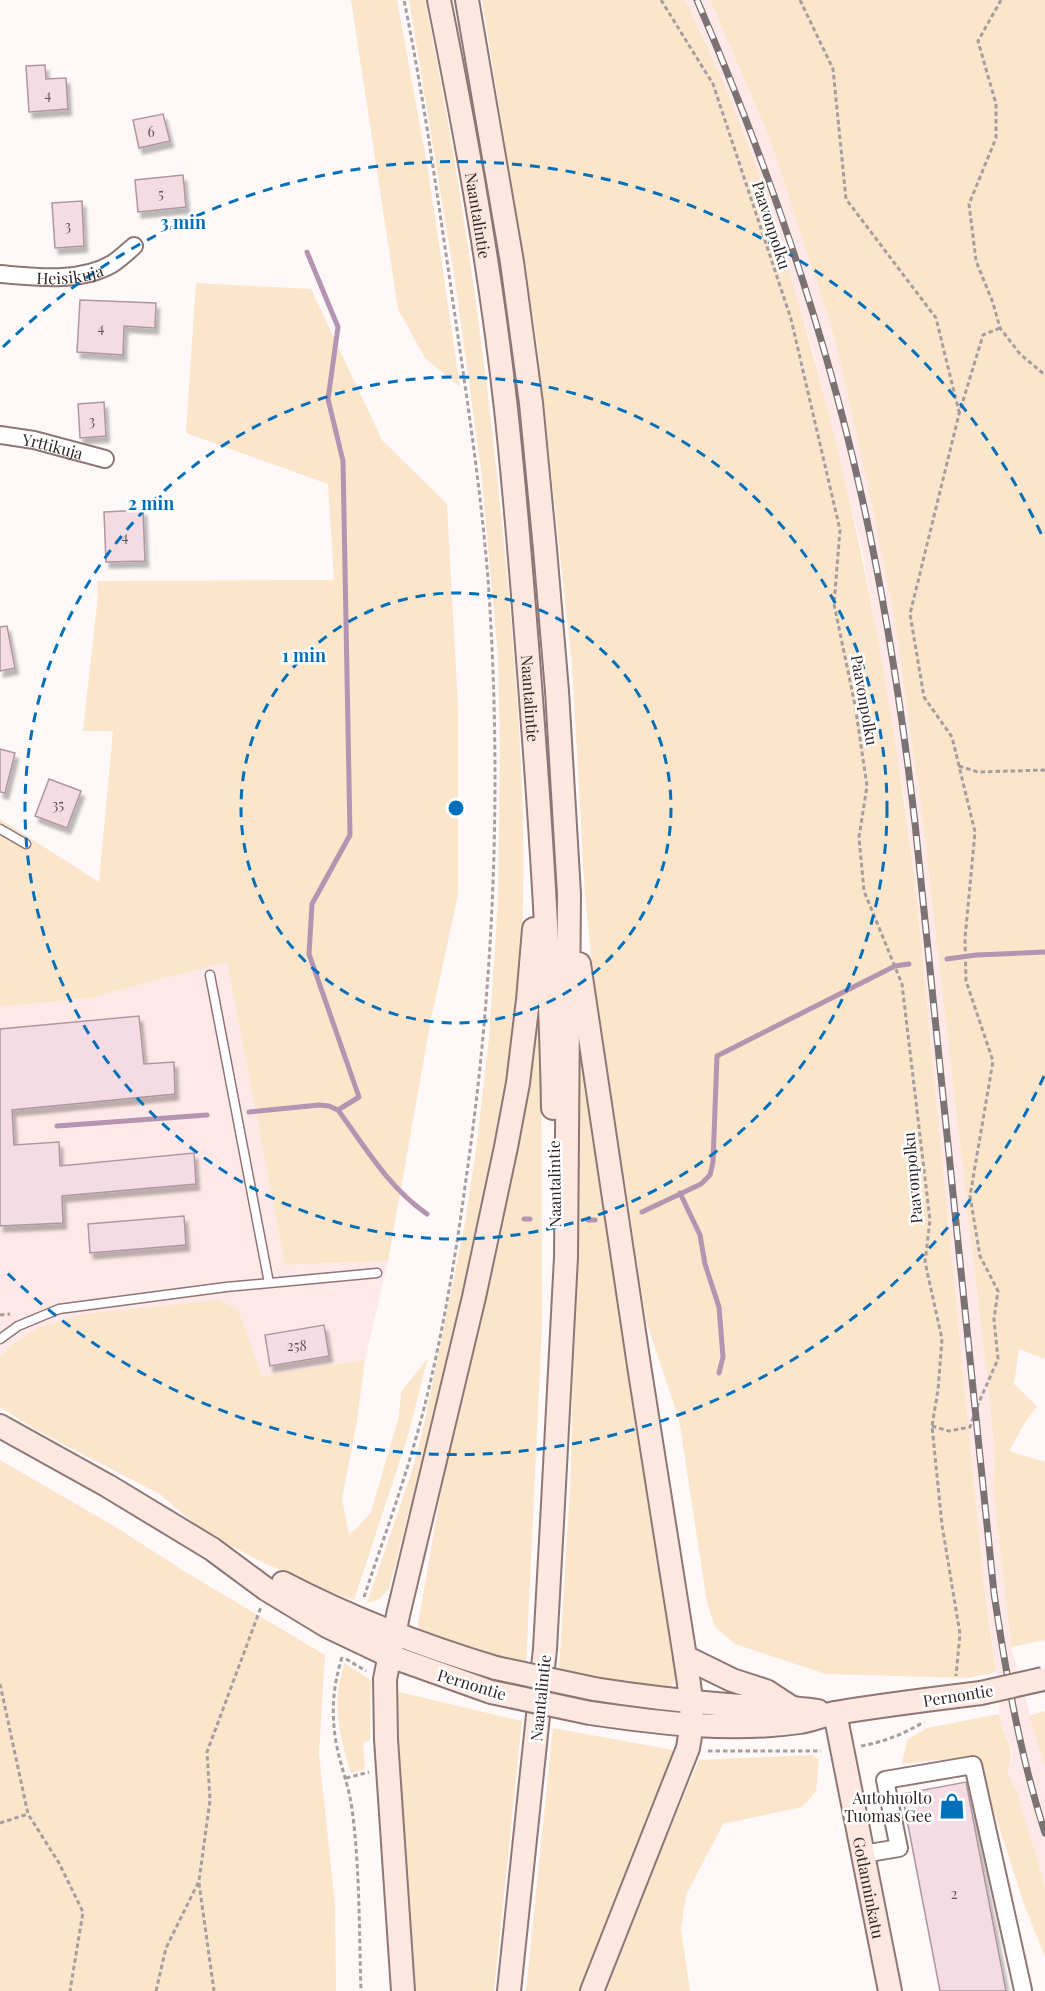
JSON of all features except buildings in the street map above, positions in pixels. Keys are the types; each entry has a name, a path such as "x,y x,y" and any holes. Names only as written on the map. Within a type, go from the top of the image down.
{"main road":[{"name":"Naantalintie","path":"440,0 486,266 506,407 519,547 541,835 552,1068 558,1403"},
{"name":"Naantalintie","path":"467,0 512,262 531,403 557,691 569,894 566,1257 545,1649 510,1991"},
{"path":"403,1991 386,1739 385,1679 474,1297 518,1083 528,1000 541,835"},
{"path":"569,894 692,1713 688,1748 592,1991"},
{"name":"Pernontie","path":"0,1426 89,1475 212,1549 337,1609 453,1655 496,1668 692,1713 719,1726 790,1722 835,1713 970,1694 1044,1679"},
{"name":"Pernontie","path":"212,1549 266,1589 327,1626 390,1656 491,1692 590,1713 647,1721 692,1713 755,1707 790,1707 835,1713"},
{"path":"685,1657 732,1680 765,1691 790,1707"},
{"name":"Gotlanninkatu","path":"835,1713 890,1991"}],"street":[{"name":"Heisikuja","path":"0,274 63,277 91,273 112,263 134,246"},
{"name":"Yrttikuja","path":"0,435 34,440 105,459"},
{"path":"863,1854 899,1848 885,1780 974,1765 1023,1990"}],"lane":[{"path":"0,830 26,844"},
{"path":"210,975 269,1283"},
{"path":"0,1339 18,1326 59,1310 269,1283 377,1273"}],"path":[{"path":"364,1597 403,1483 427,1396 462,1212 477,1101 492,940 495,767 492,657 482,513 432,162 404,0"},
{"name":"Paavonpolku","path":"661,0 713,84 791,320 840,530 834,604 855,705 867,786 859,837 864,891 902,984 930,1220 925,1262 942,1339 938,1390 932,1426 942,1525 960,1634 956,1677 970,1694"},
{"path":"800,0 833,69 846,199 936,318 959,414"},
{"path":"1001,0 978,41 996,104 996,138 969,204 976,261 993,303 1000,328 1020,354 1045,375"},
{"path":"932,1426 949,1431 970,1427 998,1359 994,1319 998,1291 980,1256 970,1196 993,1061 966,981 965,938 975,832 952,737 924,697 910,614 959,414 983,335 1000,328"},
{"path":"959,766 978,772 1045,770"},
{"path":"214,1991 199,1881 210,1800 207,1752 263,1603"},
{"path":"342,1657 334,1683 333,1720 336,1744 352,1808 359,1879 361,1991"},
{"path":"0,1684 28,1814 60,1863 83,1912 70,1991"},
{"path":"346,1778 369,1773"},
{"path":"0,1823 28,1814"},
{"path":"156,1991 166,1948 199,1881"}],"shaded area":[{"path":"351,0 397,0 428,170 460,387 425,358 398,309"},
{"path":"409,0 425,0 464,218 484,365 501,512 516,680 522,776 523,919 514,1030 505,1094 467,1285 422,1473 408,1515 389,1589 379,1599 367,1603 412,1471 423,1429 464,1229 489,1038 498,901 500,748 498,656 481,469 455,281"},
{"path":"482,0 685,0 734,110 755,162 770,209 812,349 851,505 895,743 917,902 984,1585 996,1672 968,1678 826,1674 735,1644 715,1627 707,1603 679,1419 646,1321 593,973 585,895 572,665 537,343"},
{"path":"685,0 710,0 770,139 836,343 894,617 921,808 989,1395 995,1456 993,1487 1011,1647 1045,1766 1045,1887 1017,1791 1007,1773 1012,1760 1012,1749 1000,1721 997,1675 984,1585 917,902 905,801 863,554 812,347 750,148 705,40"},
{"path":"710,0 1045,0 1045,1359 1019,1349 1014,1384 1037,1406 1009,1451 1045,1462 1045,1640 1011,1647 993,1487 995,1456 989,1395 921,808 894,617 836,343 770,139"},
{"path":"196,283 311,289 382,440 447,504 458,707 458,895 431,1019 388,1261 285,1265 227,962 90,998 0,1007 0,819 99,882 113,731 83,731 98,596 97,581 334,580 328,484 186,433"},
{"path":"227,962 285,1265 388,1261 365,1360 261,1376 238,1309 12,1345 0,1356 0,1007 90,998"},
{"path":"538,1016 541,1017 542,1325 526,1666 463,1649 420,1631 418,1624 446,1463 522,1121"},
{"path":"579,1035 677,1661 674,1682 668,1689 559,1672 571,1470"},
{"path":"218,1300 238,1309 262,1376 365,1360 357,1421 342,1499 349,1534 371,1512 399,1416 401,1392 428,1358 407,1439 354,1600 322,1589 260,1561 203,1531 161,1495 36,1430 0,1407 0,1356 38,1328 84,1314"},
{"path":"0,1460 114,1526 184,1571 325,1655 319,1753 335,1905 336,1991 0,1991"},
{"path":"344,1663 371,1680 370,1740 363,1743 365,1769 351,1773 339,1723 337,1702"},
{"path":"399,1692 522,1721 494,1991 413,1991 400,1833 396,1696"},
{"path":"1045,1711 1045,1766 1029,1716"},
{"path":"999,1714 1011,1754 1007,1773 1017,1791 1045,1887 1045,1957 1024,1904 976,1756 902,1764 907,1740 927,1728"},
{"path":"553,1728 673,1750 584,1991 526,1991"},
{"path":"812,1755 819,1759 816,1792 802,1807 723,1824 686,1895 681,1929 690,1991 606,1991 637,1908 699,1760"}],"waterway":[{"path":"307,252 338,327 328,399 343,461 350,835 312,904 309,954 359,1097 338,1110 389,1179 413,1204 427,1214"},
{"path":"947,959 976,955 1045,952"},
{"path":"642,1212 701,1184 710,1175 713,1162 717,1056 895,966 909,964"},
{"path":"249,1112 319,1105 338,1110"},
{"path":"57,1126 207,1115"},
{"path":"680,1193 700,1235 705,1264 719,1307 723,1357 719,1373"},
{"path":"524,1219 530,1219"},
{"path":"588,1220 595,1220"}],"railway":[{"path":"697,0 746,119 810,302 845,426 885,613 915,823 994,1593 1015,1714 1028,1774 1045,1833"}],"place":[{"name":"Autohuolto Tuomas Gee","path":"952,1806"}]}
